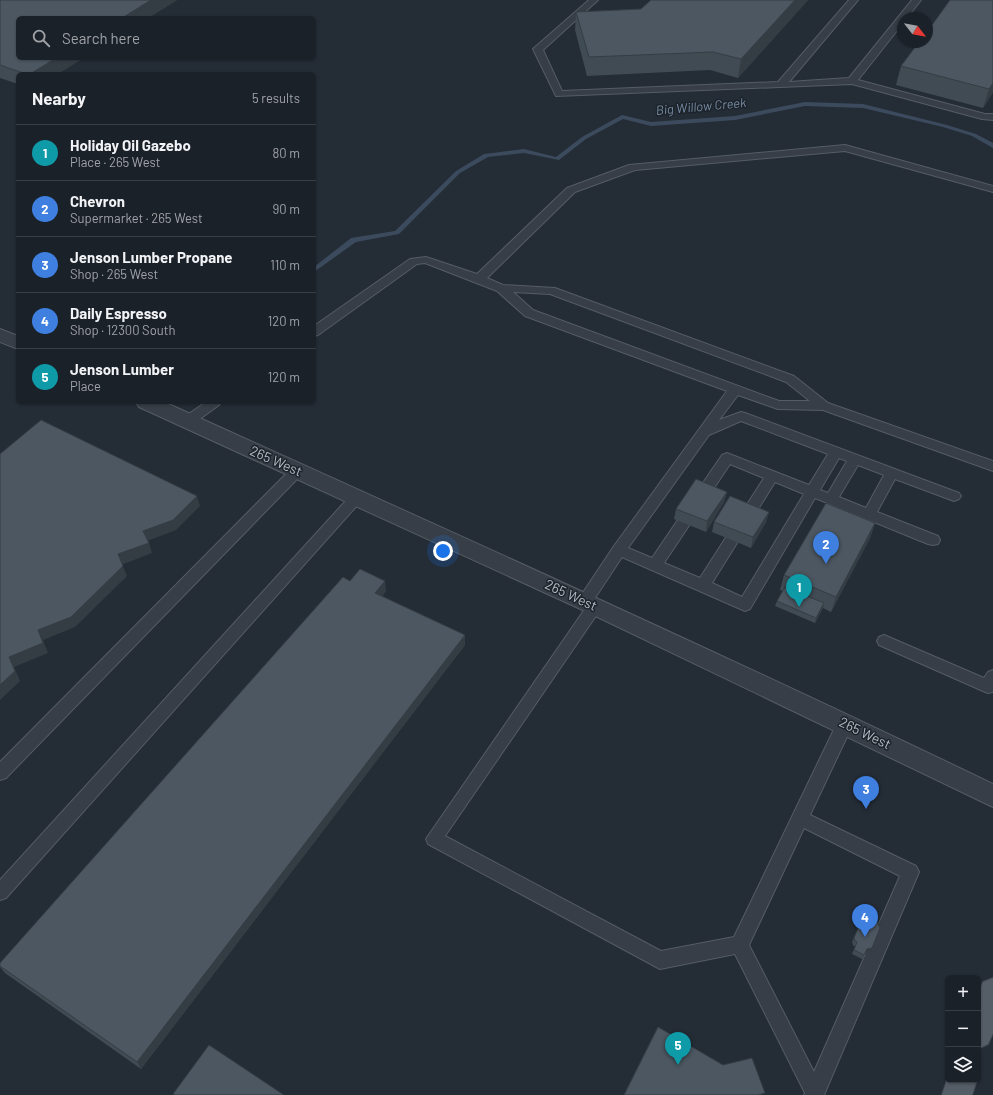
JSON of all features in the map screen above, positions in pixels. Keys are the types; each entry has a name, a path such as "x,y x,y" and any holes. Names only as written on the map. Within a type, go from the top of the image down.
{"main road":[{"path":"981,1026 993,992"},
{"path":"957,1095 961,1083"}],"street":[{"path":"0,335 16,342"},
{"name":"265 West","path":"150,404 590,604 993,796"}],"lane":[{"path":"594,0 538,49 559,94 852,81 985,117 993,117"},
{"path":"781,85 854,0"},
{"path":"852,81 917,0"},
{"path":"479,279 571,190 633,167 845,148 993,189"},
{"path":"316,331 414,261 426,260 501,288 551,291 573,299 790,379 824,406"},
{"path":"501,288 529,313 778,405 824,406 993,466"},
{"path":"735,389 619,550 590,604 434,839 660,960 740,945"},
{"path":"188,421 212,404"},
{"path":"704,432 741,416 954,496"},
{"path":"619,550 703,584 745,605 836,452"},
{"path":"656,565 727,458 933,540"},
{"path":"832,500 855,459"},
{"path":"0,773 297,471"},
{"path":"869,515 892,473"},
{"path":"703,584 772,476"},
{"path":"0,892 357,497"},
{"path":"884,641 988,687 993,676"},
{"path":"740,945 844,724"},
{"path":"800,818 910,872 814,1094"},
{"path":"740,945 814,1094"}],"building":[{"path":"0,0 151,0 125,16 16,16 16,60 53,60 33,72 20,72 0,65"},
{"path":"651,0 795,0 741,59 713,52 589,57 576,12 641,9"},
{"path":"950,0 993,0 993,83 989,89 901,66 914,48 933,48 933,24"},
{"path":"41,420 197,496 173,520 143,531 149,543 118,554 123,566 71,617 38,630 43,643 9,657 15,671 0,685 0,454"},
{"path":"696,479 727,492 707,521 676,509"},
{"path":"730,496 769,512 753,537 714,522"},
{"path":"826,503 875,523 836,597 784,575"},
{"path":"360,569 385,581 375,593 465,635 137,1062 0,966 0,963 343,577 350,581"},
{"path":"785,587 824,603 816,618 777,601"},
{"path":"867,917 878,923 880,928 872,948 867,949 864,955 854,950 857,942 854,938 862,919"},
{"path":"658,1027 723,1065 752,1058 765,1093 758,1095 624,1095"},
{"path":"209,1045 284,1095 173,1094"}],"waterway":[{"name":"Big Willow Creek","path":"316,268 354,240 397,233 458,172 486,155 524,151 557,159 584,138 622,117 651,124 735,118 805,104 863,106 945,126 974,135 993,146"}],"place":[{"name":"Chevron","path":"826,564"},
{"name":"Holiday Oil Gazebo","path":"799,607"},
{"name":"Jenson Lumber Propane","path":"866,809"},
{"name":"Daily Espresso","path":"865,937"},
{"name":"Jenson Lumber","path":"678,1065"}]}
